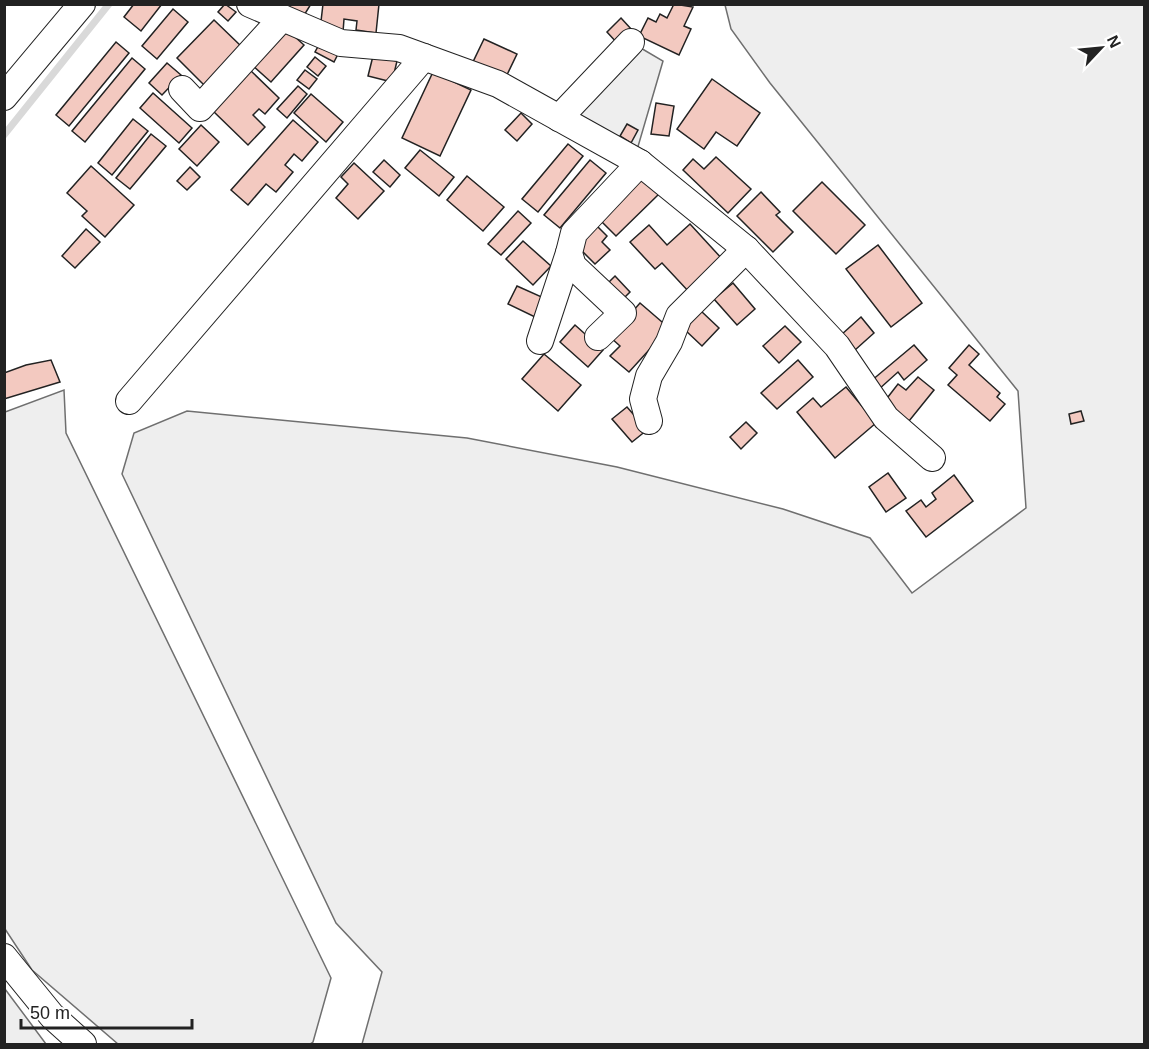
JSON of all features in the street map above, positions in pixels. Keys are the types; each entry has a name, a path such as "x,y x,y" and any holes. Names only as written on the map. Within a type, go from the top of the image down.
{"street":[{"path":"4,97 82,4"},
{"path":"250,4 341,43 399,48 498,84 640,163 746,249 837,346 886,418 932,458"},
{"path":"182,89 200,108 282,18"},
{"path":"559,118 631,42"},
{"path":"129,401 424,57"},
{"path":"540,341 574,233 640,163"},
{"path":"649,422 643,399 649,376 669,342 679,316 746,249"},
{"path":"569,253 573,266 623,314 598,337"},
{"path":"4,957 52,1016 83,1044"}],"shaded area":[{"path":"725,5 1144,5 1144,1044 362,1044 382,972 336,923 122,474 134,433 187,411 467,438 617,467 783,509 870,538 912,593 1026,508 1018,391 770,83 731,29"},
{"path":"639,47 663,61 637,150 572,120"},
{"path":"64,390 66,433 331,978 313,1042 310,1044 118,1044 32,970 5,929 5,412"},
{"path":"5,989 46,1044 5,1044"}],"building":[{"path":"134,4 162,4 141,31 124,17"},
{"path":"225,4 236,12 228,21 218,12"},
{"path":"285,4 311,4 303,17"},
{"path":"323,4 379,4 376,33 356,30 357,21 344,19 343,32 320,30"},
{"path":"674,4 693,7 684,26 691,29 679,55 639,36 648,18 656,22 660,14 667,18"},
{"path":"173,9 188,22 157,59 142,46"},
{"path":"621,18 632,30 618,44 607,32"},
{"path":"214,20 242,47 205,86 177,58"},
{"path":"285,28 304,45 271,82 252,65"},
{"path":"484,39 517,54 505,79 472,64"},
{"path":"116,42 129,53 69,126 56,115"},
{"path":"320,43 339,52 334,62 315,52"},
{"path":"373,56 397,61 392,82 368,76"},
{"path":"315,57 326,66 318,76 307,67"},
{"path":"132,58 145,69 85,142 72,131"},
{"path":"167,63 181,75 162,95 149,83"},
{"path":"250,70 279,98 265,114 259,109 253,115 265,127 248,145 212,110"},
{"path":"305,70 317,79 309,89 297,80"},
{"path":"433,72 471,90 440,156 402,138"},
{"path":"712,79 760,113 737,146 716,132 704,149 677,129"},
{"path":"298,86 307,94 287,118 277,109"},
{"path":"153,93 192,128 179,143 140,108"},
{"path":"311,94 343,122 326,142 294,113"},
{"path":"656,103 674,106 669,136 651,134"},
{"path":"521,113 532,124 517,141 505,130"},
{"path":"133,119 148,131 112,175 98,163"},
{"path":"293,120 318,142 302,161 294,154 285,165 293,172 276,192 266,184 248,205 231,190"},
{"path":"627,124 638,130 631,143 620,136"},
{"path":"201,125 219,142 197,166 179,149"},
{"path":"151,134 166,146 130,189 116,178"},
{"path":"568,144 583,156 538,212 522,199"},
{"path":"420,150 454,177 439,196 405,168"},
{"path":"716,157 751,189 728,213 683,170 693,159 704,169"},
{"path":"384,160 400,175 390,187 373,172"},
{"path":"590,160 606,173 560,228 544,215"},
{"path":"354,163 384,191 358,219 336,198 348,184 341,177"},
{"path":"91,166 134,205 105,237 82,216 87,211 67,193"},
{"path":"190,167 200,177 187,190 177,181"},
{"path":"641,174 659,194 616,236 597,217"},
{"path":"467,176 504,207 483,231 447,200"},
{"path":"822,182 865,225 836,254 793,211"},
{"path":"761,192 780,212 776,215 793,232 773,252 737,216"},
{"path":"518,211 531,223 501,255 488,244"},
{"path":"595,224 607,236 602,242 610,250 595,264 575,244"},
{"path":"690,224 724,261 690,293 662,263 655,269 630,242 649,225 667,245"},
{"path":"86,229 100,242 75,268 62,256"},
{"path":"523,241 551,266 533,285 506,259"},
{"path":"878,245 922,303 891,327 846,269"},
{"path":"615,276 630,292 621,301 605,286"},
{"path":"733,283 755,309 737,325 714,299"},
{"path":"517,286 544,298 535,317 508,304"},
{"path":"640,303 669,328 629,372 610,356 620,346 610,337"},
{"path":"701,311 719,328 702,346 684,329"},
{"path":"861,317 874,333 855,350 841,335"},
{"path":"575,325 603,350 588,367 560,342"},
{"path":"785,326 801,342 779,363 763,346"},
{"path":"914,345 927,360 904,380 898,372 878,390 871,381"},
{"path":"969,345 979,354 969,365 1000,393 997,397 1005,404 990,421 948,385 957,375 949,368"},
{"path":"544,354 581,385 558,411 522,379"},
{"path":"51,360 60,382 4,399 4,373 26,365"},
{"path":"798,360 813,377 777,409 761,393"},
{"path":"918,377 934,390 905,426 881,406 898,384 906,390"},
{"path":"846,387 876,423 835,458 797,412 813,398 821,407"},
{"path":"627,407 647,430 632,442 612,419"},
{"path":"1081,411 1084,421 1071,424 1069,414"},
{"path":"746,422 757,433 741,449 730,437"},
{"path":"888,473 906,498 886,512 869,487"},
{"path":"954,475 973,501 926,537 906,511 921,500 926,507 936,499 932,493"}],"waterway":[{"path":"4,135 109,4"}]}
